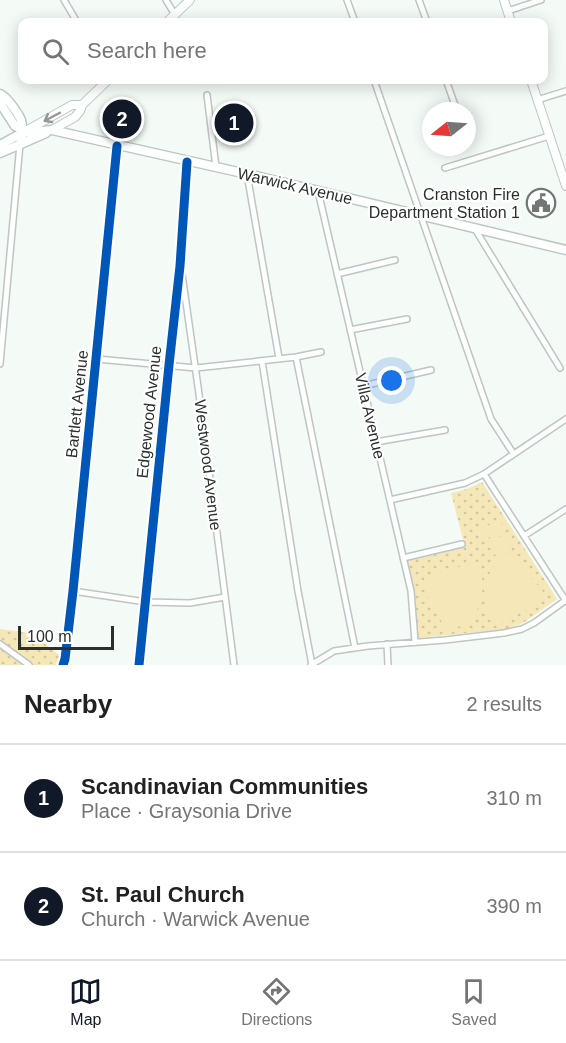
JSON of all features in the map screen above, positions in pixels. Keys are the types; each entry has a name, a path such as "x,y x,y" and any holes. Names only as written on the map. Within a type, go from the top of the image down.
{"main road":[{"path":"172,18 190,0"},
{"path":"504,0 511,18"},
{"path":"0,153 75,117 82,105 104,84"},
{"path":"532,84 565,181"},
{"path":"0,94 6,96 21,121 20,144"},
{"path":"0,103 15,126 22,131"},
{"path":"0,145 72,105 82,105"},
{"name":"Warwick Avenue","path":"22,131 52,130 566,250"}],"street":[{"path":"64,0 75,18"},
{"path":"166,0 175,15"},
{"path":"346,0 353,18"},
{"path":"419,0 426,18"},
{"path":"508,11 541,0"},
{"path":"375,84 491,419 513,453"},
{"path":"447,84 454,102"},
{"path":"537,100 566,91"},
{"path":"207,95 216,167"},
{"path":"445,168 549,136"},
{"path":"0,364 20,144"},
{"name":"Bartlett Avenue","path":"63,665 73,591 117,146"},
{"name":"Edgewood Avenue","path":"139,665 180,266 188,162"},
{"path":"247,174 279,358"},
{"name":"Villa Avenue","path":"318,191 404,558 411,591 415,642"},
{"path":"474,228 560,368"},
{"path":"337,274 395,260"},
{"name":"Westwood Avenue","path":"180,266 196,368 234,665"},
{"path":"350,330 407,319"},
{"path":"97,359 196,368 321,352"},
{"path":"296,357 355,648"},
{"path":"262,361 311,665 334,651 504,633 522,629 566,600 484,474"},
{"path":"363,386 432,370"},
{"path":"390,500 465,483 484,474 566,419"},
{"path":"376,442 445,430"},
{"path":"524,536 566,509"},
{"path":"404,558 462,544"},
{"path":"73,591 146,602 190,603 225,597"},
{"path":"0,644 29,665"},
{"path":"387,644 388,665"}],"shaded area":[{"path":"482,482 557,599 523,623 507,629 417,638 413,592 406,561 465,547 451,493"},
{"path":"498,519 504,528 482,542 477,533"},
{"path":"508,532 516,544 496,556 488,544"},
{"path":"510,552 545,594 543,601 493,626 485,595 486,585 493,567"},
{"path":"480,561 483,586 477,611 465,624 446,630 426,593 423,582 426,576"},
{"path":"0,629 31,633 72,665 0,665"}],"cycle path":[{"path":"63,665 73,591 117,146"},
{"path":"139,665 180,266 187,162"}],"place":[{"name":"St. Paul Church","path":"122,119"},
{"name":"Scandinavian Communities","path":"234,123"},
{"name":"Cranston Fire Department Station 1","path":"541,203"}]}
